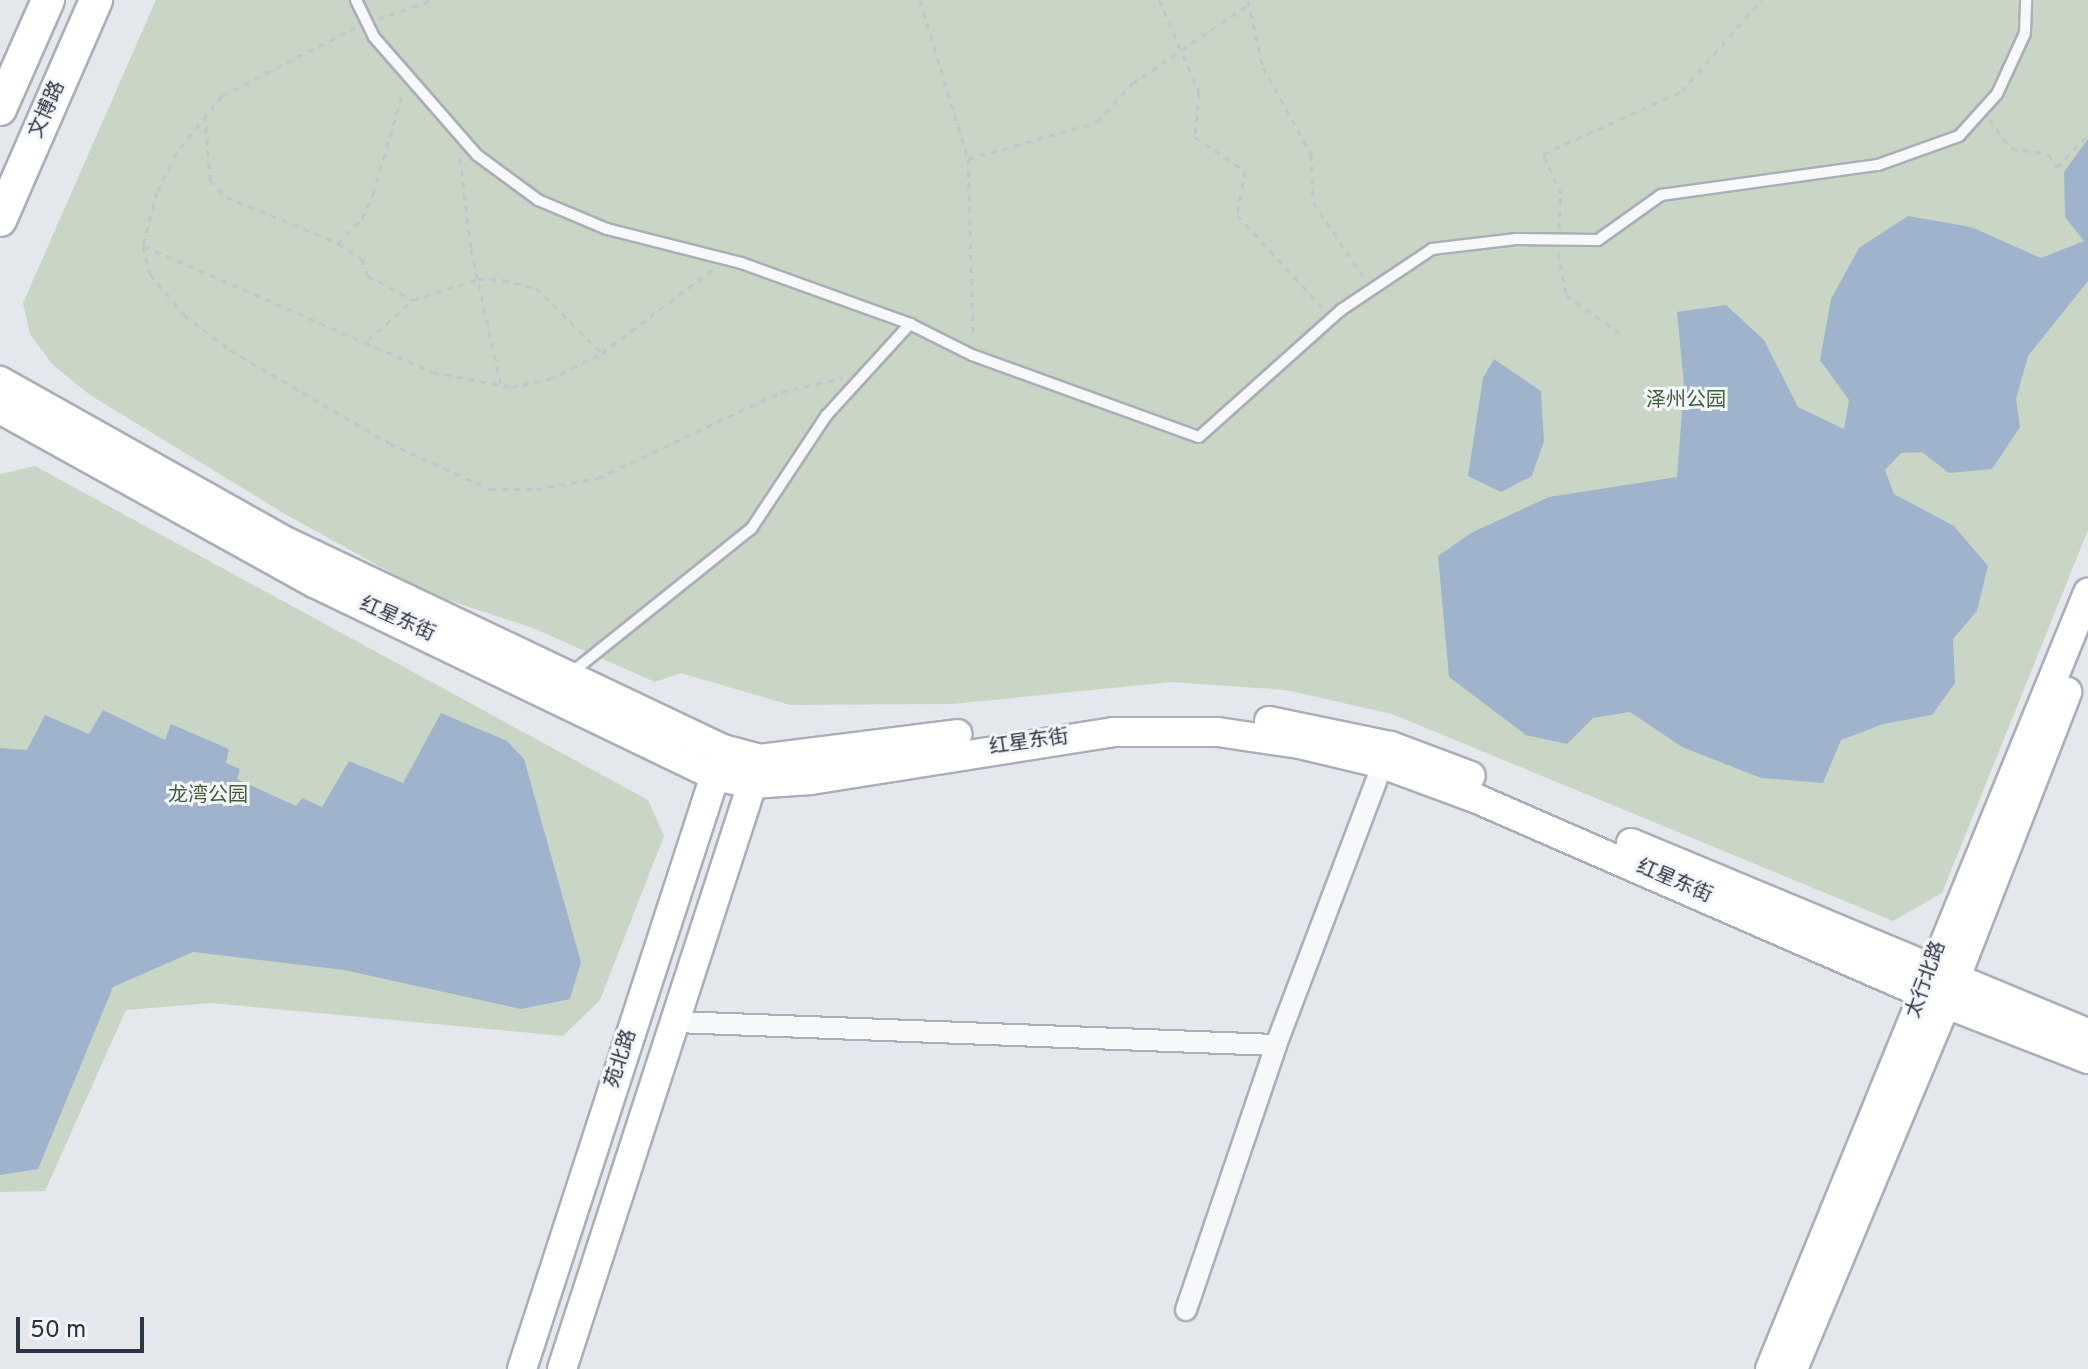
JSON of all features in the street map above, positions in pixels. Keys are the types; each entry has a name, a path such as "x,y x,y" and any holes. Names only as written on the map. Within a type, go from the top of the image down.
{"main road":[{"path":"0,109 48,0"},
{"name":"文博路","path":"0,220 96,0"},
{"name":"红星东街","path":"0,381 289,543 567,677 719,762"},
{"name":"红星东街","path":"0,409 314,583 719,762 756,772 1113,732 1218,732 1387,755 1939,987 2088,1059"},
{"name":"太行北路","path":"1793,1369 2088,593"},
{"name":"太行北路","path":"1770,1369 2088,641"},
{"name":"苑北路","path":"522,1369 719,762"},
{"name":"苑北路","path":"562,1369 756,772"},
{"name":"红星东街","path":"1939,987 2088,1033"}],"street":[{"path":"1186,1310 1276,1045 1387,755"},
{"path":"676,1022 1276,1045"}],"lane":[{"path":"356,0 367,22 408,76 456,131 538,200 607,229 725,259 910,324 972,355 1199,437 1333,318 1432,249 1559,239 1598,240 1661,195 1878,165 1959,136 1982,110 2025,33 2026,0"},
{"path":"567,677 751,529 858,375 910,324"}],"path":[{"path":"432,0 367,22 250,79 205,115 176,153 157,192 143,246 150,274 184,315 230,350 389,443 490,489 536,489 598,478 781,392 858,375"},
{"path":"920,0 968,159 972,355"},
{"path":"1159,0 1199,92 1195,137 1245,171 1237,215 1333,318"},
{"path":"1623,335 1566,295 1557,266 1561,194 1543,154 1682,91 1761,0"},
{"path":"968,159 1097,122 1132,84 1249,2 1263,67 1311,154 1313,202 1372,289"},
{"path":"338,243 362,219 373,194 408,76"},
{"path":"1982,110 2011,148 2048,154 2057,167 2088,135"},
{"path":"205,115 210,180 226,197 338,243 362,259 368,276 413,300"},
{"path":"456,131 478,279 501,386"},
{"path":"143,246 368,340 433,372 501,386 550,379 602,353 725,259"},
{"path":"368,340 413,300 478,279 536,288 602,353"}],"green space":[{"name":"泽州公园","path":"156,0 2088,0 2088,530 1942,893 1893,921 1392,714 1286,690 1172,682 952,704 790,705 681,673 655,682 533,628 430,594 285,514 90,395 52,364 30,334 23,303"},
{"name":"龙湾公园","path":"35,466 648,800 664,836 600,1000 563,1036 212,1003 126,1010 45,1191 0,1192 0,474"}],"water":[{"path":"2088,139 2088,281 2028,356 2016,399 2020,427 1992,469 1949,473 1922,452 1901,453 1885,470 1894,494 1954,526 1988,566 1977,611 1953,639 1955,683 1932,715 1883,724 1841,740 1823,783 1761,778 1682,747 1630,712 1593,718 1567,744 1526,735 1449,677 1438,556 1471,533 1549,497 1677,477 1684,385 1677,312 1726,305 1764,340 1798,407 1844,429 1849,400 1820,360 1831,299 1859,248 1908,216 1971,227 2041,258 2084,241 2065,217 2064,172"},
{"path":"1494,359 1541,391 1544,441 1532,476 1501,492 1468,476 1483,378"},
{"path":"103,710 165,740 171,724 229,749 226,763 240,769 237,779 296,806 302,798 322,807 349,761 403,783 441,713 507,741 524,759 581,962 570,999 521,1009 344,970 193,952 113,987 38,1169 0,1175 0,748 27,750 45,715 89,734"}]}
